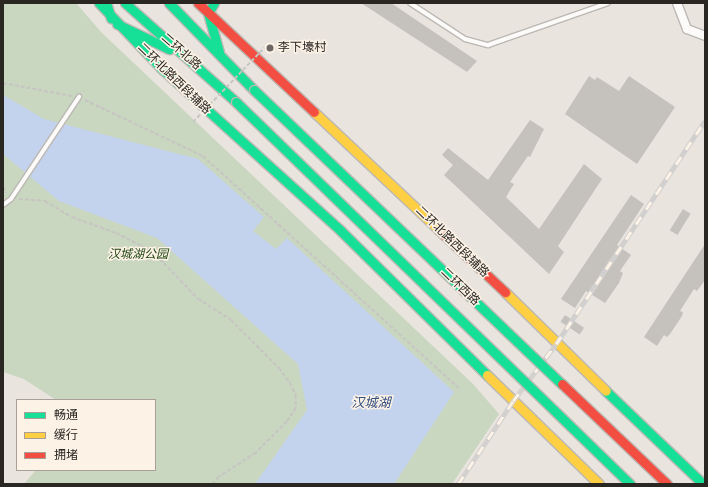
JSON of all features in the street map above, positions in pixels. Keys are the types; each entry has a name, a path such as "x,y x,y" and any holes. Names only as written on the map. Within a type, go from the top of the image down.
{"main road":[{"name":"二环北路西段辅路","path":"99,3 114,21 251,152 341,231 599,484"},
{"path":"106,3 114,21 191,60"},
{"name":"二环北路","path":"125,3 191,60 236,102"},
{"name":"二环北路","path":"169,3 221,58 254,90"},
{"name":"二环北路西段辅路","path":"199,3 462,251 703,484"},
{"path":"214,3 208,13 221,58"},
{"name":"二环西路","path":"254,90 667,484"},
{"name":"二环西路","path":"236,102 630,484"}],"street":[{"path":"677,3 687,29 705,36"}],"lane":[{"path":"410,3 464,39 488,45 608,3"},
{"path":"3,205 11,199 79,97"}],"path":[{"path":"193,122 264,48"},
{"path":"3,83 79,97 203,156 459,388"},
{"path":"3,187 11,199 45,202 72,218 116,233 141,246 164,263 198,299 231,320 287,378 296,395 296,408 287,422 256,453 219,477 213,484"}],"green space":[{"name":"汉城湖公园","path":"3,3 76,3 101,32 473,384 499,414 452,484 24,484 35,471 156,471 156,399 54,399 24,379 3,372"}],"water":[{"name":"汉城湖","path":"3,95 44,119 198,159 264,217 253,231 276,249 287,238 454,392 394,484 255,484 307,410 298,364 157,238 59,201 3,154"}],"building":[{"path":"361,3 391,3 477,61 467,72"},
{"path":"589,76 595,80 597,77 619,91 629,76 675,107 637,164 565,114"},
{"path":"530,120 544,129 530,157 528,156 510,182 514,184 506,197 539,229 584,164 602,179 558,246 564,252 549,274 444,175 453,165 442,155 448,148 488,180"},
{"path":"631,195 644,204 617,245 631,255 620,271 623,273 619,283 605,303 586,291 575,308 561,299"},
{"path":"683,209 691,214 677,235 670,230"},
{"path":"705,244 705,280 697,291 694,289 680,311 683,312 682,316 670,334 667,337 664,335 657,346 644,337"},
{"path":"565,315 584,328 580,334 561,322"}],"railway":[{"path":"458,484 513,401 556,344 705,121"}],"traffic: fast":[{"path":"99,3 162,69 341,231 487,375"},
{"path":"106,3 111,18"},
{"path":"125,3 236,102"},
{"path":"169,3 254,90"},
{"path":"214,3 208,13 219,52"},
{"path":"117,24 169,49"},
{"path":"254,90 562,384"},
{"path":"236,102 630,484"},
{"path":"606,391 703,484"}],"traffic: slow":[{"path":"314,112 439,230"},
{"path":"505,292 606,391"},
{"path":"487,375 599,484"}],"traffic: jam":[{"path":"198,3 314,112"},
{"path":"439,230 505,292"},
{"path":"562,384 667,484"}],"place":[{"name":"李下壕村","path":"270,48"}]}
